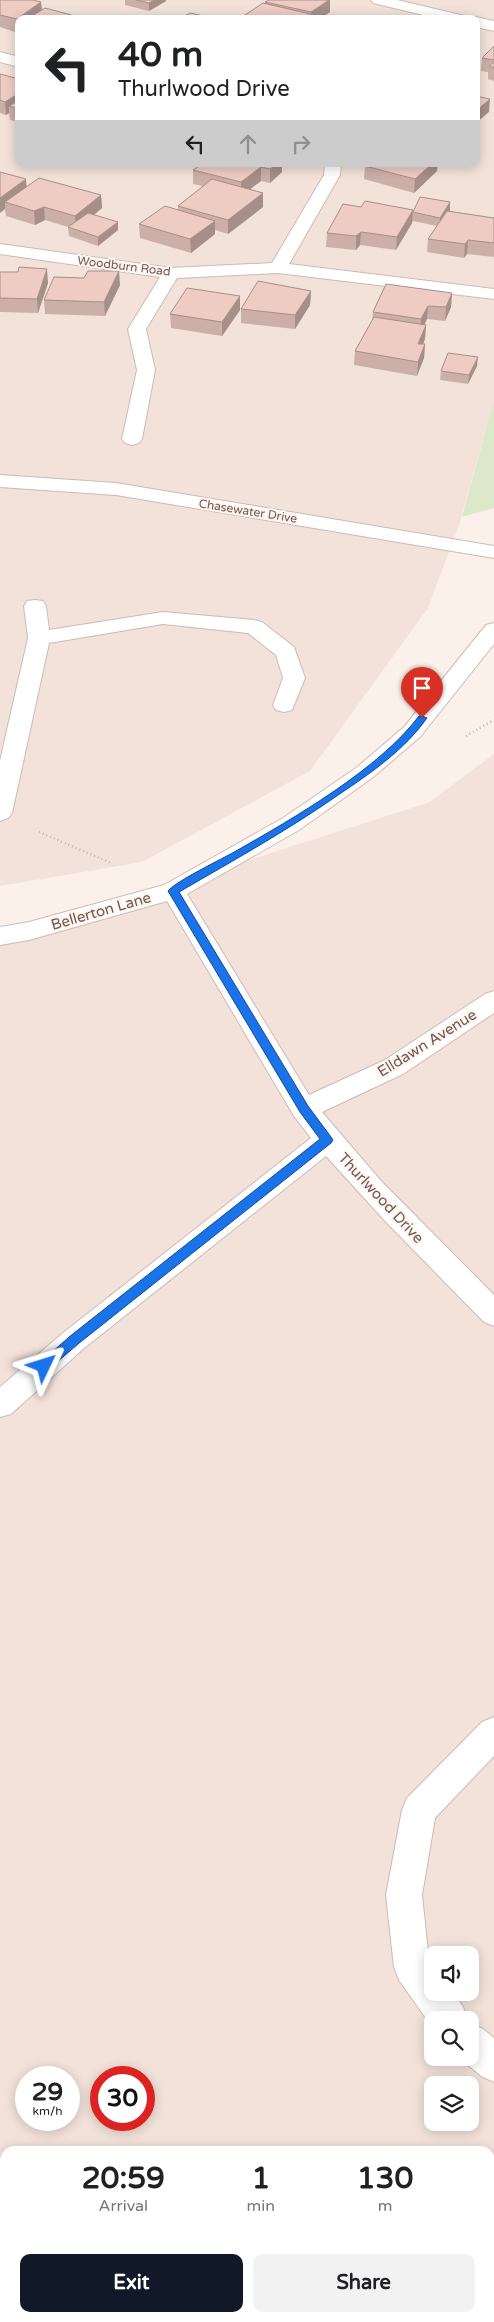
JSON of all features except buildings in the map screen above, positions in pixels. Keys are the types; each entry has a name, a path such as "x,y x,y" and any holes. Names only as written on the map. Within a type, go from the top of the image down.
{"street":[{"path":"383,6 436,15"},
{"path":"480,23 494,26"},
{"path":"0,57 15,61"},
{"path":"278,268 332,175 333,167"},
{"name":"Woodburn Road","path":"0,249 171,273 278,268 494,294"},
{"path":"132,439 146,370 137,329 171,273"},
{"name":"Chasewater Drive","path":"0,481 116,489 494,552"},
{"path":"0,813 9,735 39,638 35,606"},
{"path":"39,638 163,618 254,627 286,652 294,678 284,705"},
{"name":"Bellerton Lane","path":"0,936 29,931 173,891 291,824 364,773 412,732 443,690 494,630"},
{"name":"Thurlwood Drive","path":"173,891 304,1109 327,1140 494,1314"},
{"name":"Elldawn Avenue","path":"304,1109 394,1067 494,1000"},
{"path":"0,1405 73,1341 327,1140"},
{"path":"444,2011 412,1967 404,1895 419,1810 494,1733"},
{"path":"479,2050 494,2063"}],"path":[{"path":"36,831 173,891"}],"shaded area":[{"path":"0,0 494,0 494,400 459,525 428,608 310,771 142,862 0,886"},
{"path":"494,754 494,2146 0,2146 0,936 29,931 430,802"}],"green space":[{"path":"494,400 494,508 462,517"}],"route":[{"path":"44,1366 327,1140 304,1109 173,891 291,824 364,773 412,732 422,718"}]}
